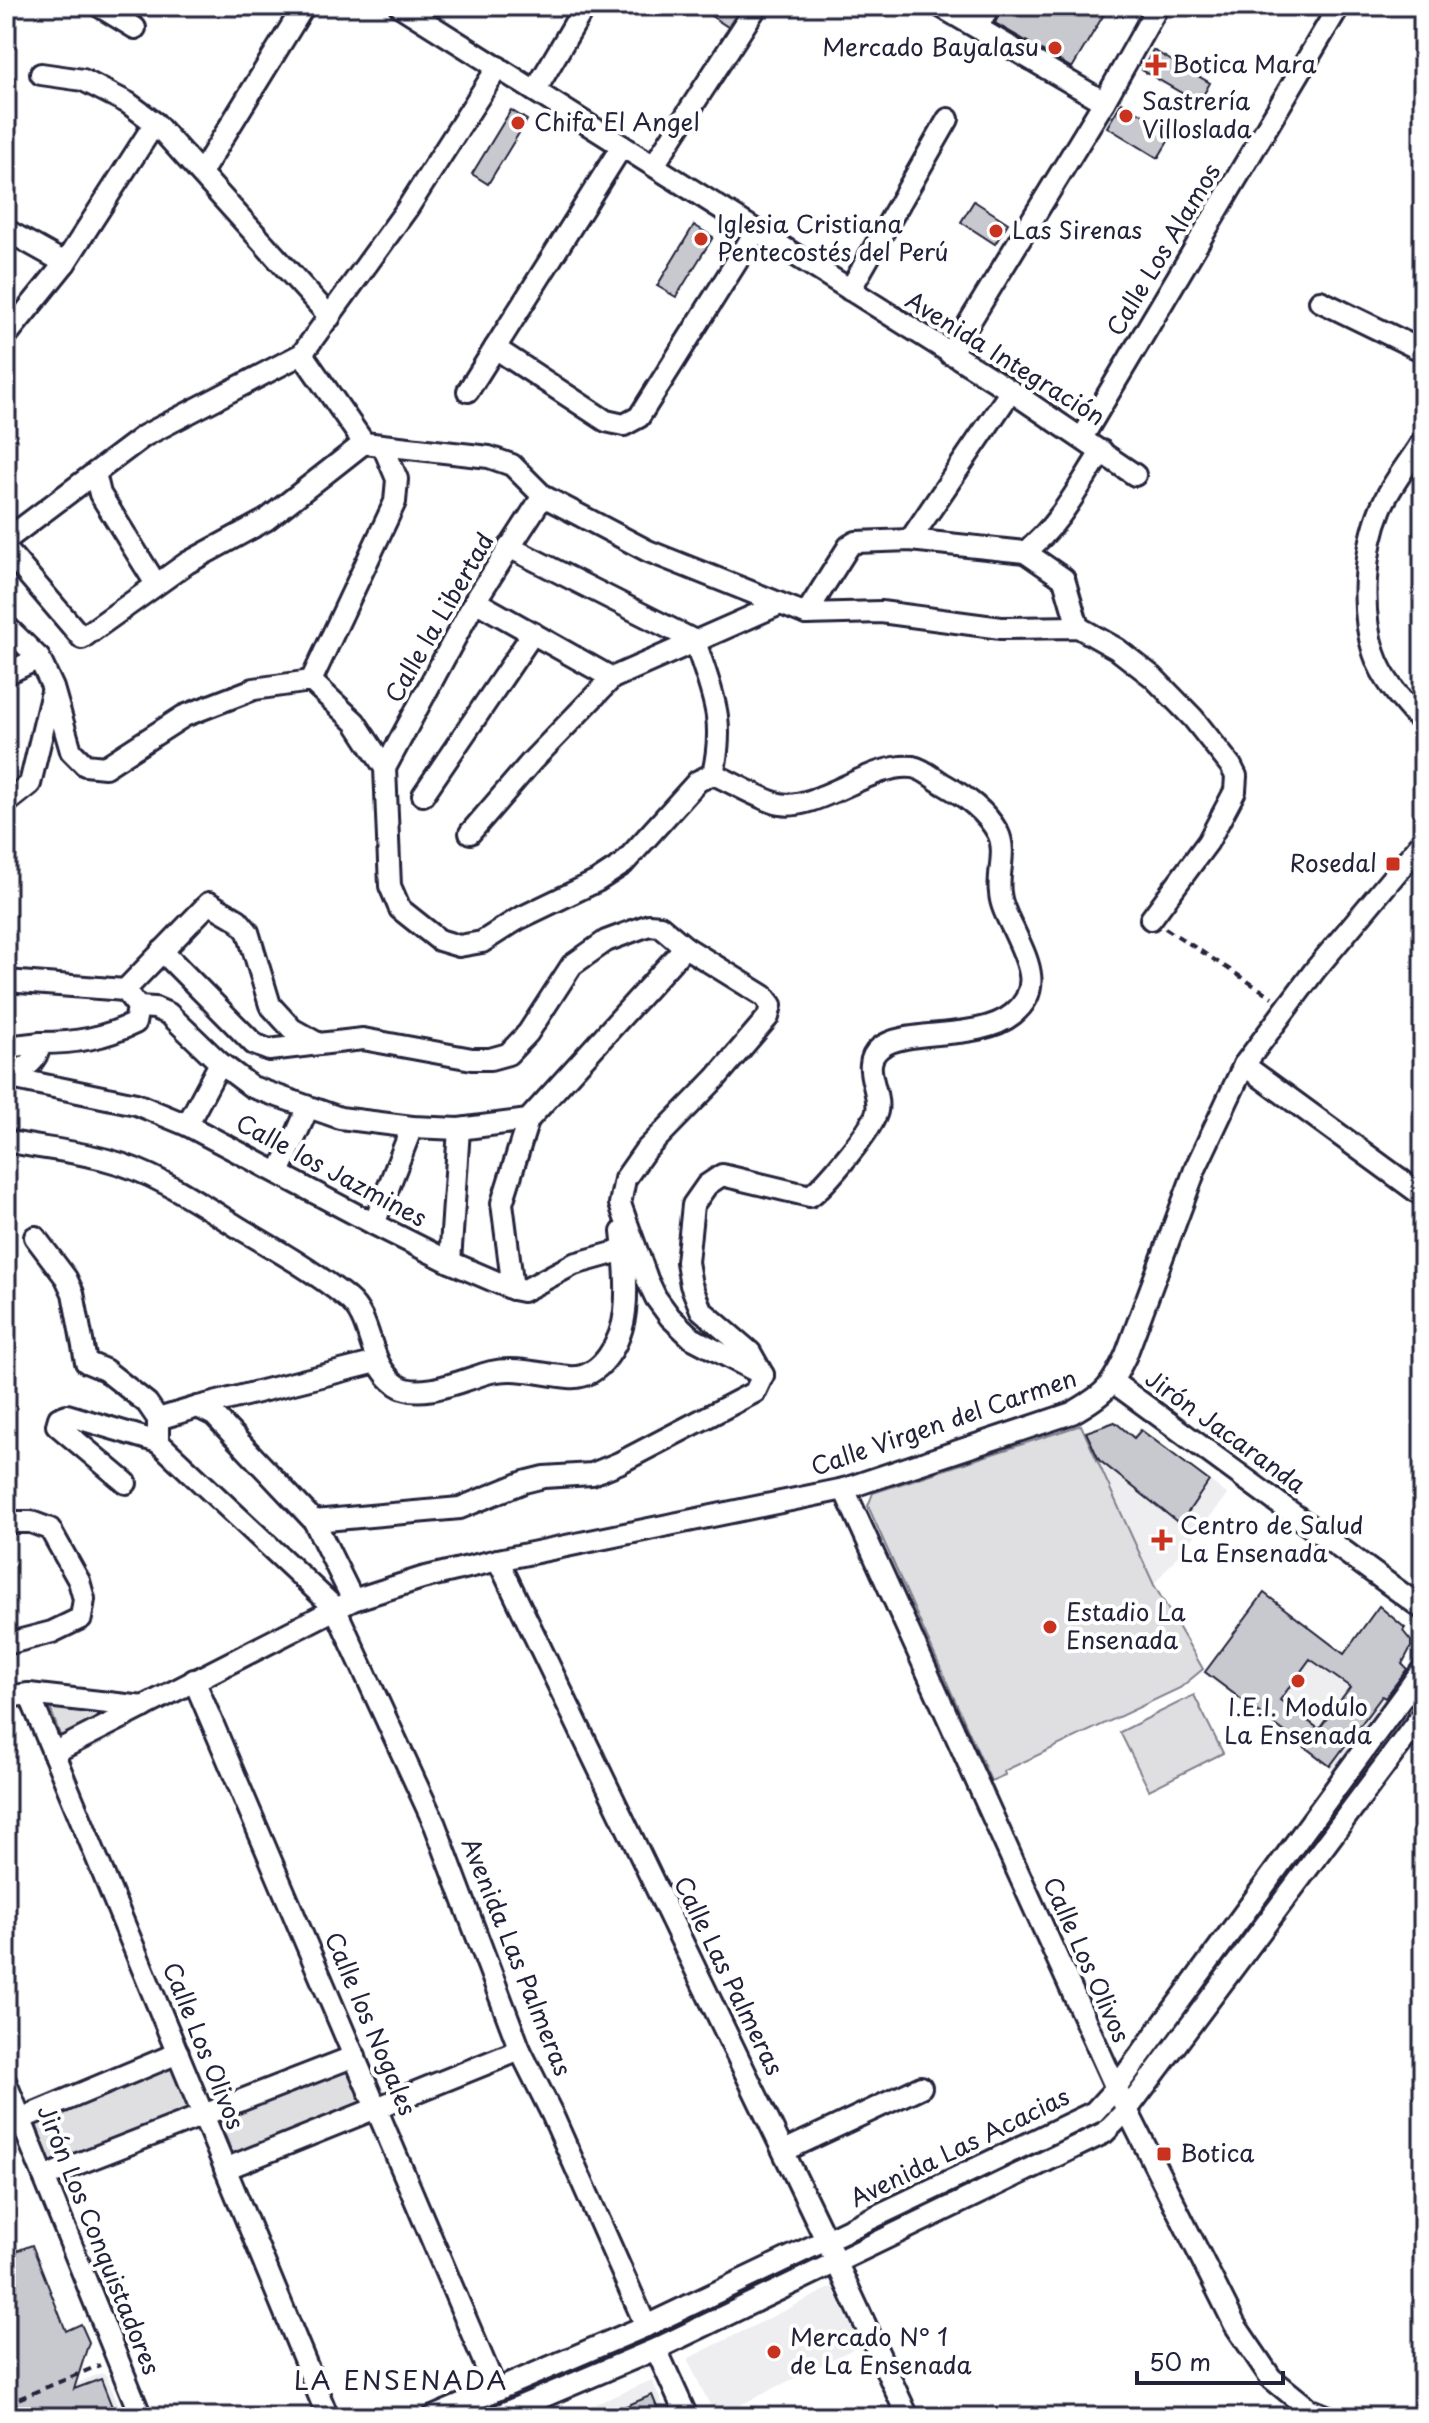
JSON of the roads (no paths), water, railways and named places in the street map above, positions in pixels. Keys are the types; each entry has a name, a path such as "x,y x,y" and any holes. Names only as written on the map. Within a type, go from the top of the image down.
{"street":[{"path":"99,6 135,28"},
{"path":"201,173 304,6"},
{"name":"Avenida Integración","path":"400,6 1011,391 1135,475"},
{"path":"535,91 585,6"},
{"path":"654,165 757,6"},
{"path":"940,6 1104,102"},
{"path":"977,27 990,6"},
{"path":"950,354 1104,102 1158,6"},
{"name":"Calle Los Alamos","path":"1082,438 1339,6"},
{"path":"6,540 144,436 302,354 407,209 498,67"},
{"path":"41,74 83,80 128,103 155,123 330,317"},
{"path":"850,290 948,119"},
{"path":"6,336 65,263 155,123"},
{"path":"468,391 622,146"},
{"path":"6,230 65,263"},
{"path":"495,348 606,421 624,425 639,417 756,231"},
{"path":"1320,301 1423,351"},
{"path":"302,354 397,479 395,502 311,681"},
{"path":"910,540 1011,391"},
{"path":"1423,440 1381,508 1369,556 1365,608 1374,654 1397,696 1423,724"},
{"path":"6,549 82,638 187,563 266,520 374,445 489,457 512,465 543,496 648,551 806,614 881,612 1001,628 1078,627 1117,649 1153,677 1193,718 1236,776 1235,791 1208,842 1151,919"},
{"path":"1025,552 1044,537 1102,451"},
{"path":"95,473 100,494 156,584"},
{"name":"Calle la Libertad","path":"385,768 475,601 543,496"},
{"path":"806,614 852,543 910,540 1025,552 1064,579 1078,627"},
{"path":"509,547 695,641 718,710 719,748 713,774"},
{"path":"475,601 612,678"},
{"path":"470,833 532,761 612,678 780,604"},
{"path":"6,626 39,658 53,688 71,751 85,765 105,767 184,716 254,689 311,681"},
{"path":"423,795 533,633"},
{"path":"6,674 39,658"},
{"path":"311,681 355,722 385,768 390,886 400,909 439,940 459,946 482,942 518,919 597,881 623,864 698,781 713,774 780,804 811,799 863,779 900,768 916,767 968,797 999,835 1002,855 1000,896 1033,980 1027,1000 1012,1016 991,1025 953,1034 892,1041 881,1046 873,1054 871,1063 877,1114 830,1179 810,1196 722,1175 707,1185 693,1205 687,1262 691,1285 701,1310 750,1352 763,1375"},
{"path":"6,803 30,784 53,688"},
{"name":"Calle Virgen del Carmen","path":"53,1753 344,1604 422,1578 498,1560 844,1489 1072,1413 1100,1397 1113,1382 1196,1167 1244,1065 1315,970 1423,841"},
{"path":"125,990 209,903 238,920 248,932 270,1005 292,1029 319,1044"},
{"path":"6,1141 107,1160 138,1170 288,1257 349,1300 364,1317 377,1362 398,1386 411,1390 443,1388 494,1371 588,1376 599,1369 611,1351 625,1311 620,1204 625,1179 644,1152 716,1078 768,1017 771,1005 764,996 685,947 660,926 649,925 606,941 572,965 528,1033 508,1054 490,1059 445,1055 363,1039 269,1050 254,1044 162,951"},
{"path":"624,1250 574,1264 523,1291 513,1289 502,1203 528,1120 685,947"},
{"path":"6,981 125,990 138,1007 135,1023 109,1036 72,1043 6,1047"},
{"path":"138,1007 155,1008 169,1014 220,1063 252,1087 340,1118 459,1129 528,1120"},
{"path":"6,1076 37,1059 41,1043"},
{"path":"187,1125 220,1063"},
{"path":"1244,1065 1423,1196"},
{"name":"Calle los Jazmines","path":"6,1076 136,1104 187,1125 374,1224 513,1289"},
{"path":"279,1173 308,1108"},
{"path":"374,1224 412,1127"},
{"path":"450,1262 459,1129"},
{"path":"620,1204 647,1279 670,1317 692,1338 763,1375"},
{"path":"35,1237 66,1278 73,1293 86,1362 105,1370 147,1403 158,1419 158,1442"},
{"path":"158,1419 377,1362"},
{"path":"314,1521 460,1508 524,1482 544,1477 592,1474 755,1392 763,1375"},
{"name":"Jirón Jacaranda","path":"1113,1382 1423,1609"},
{"name":"Avenida Las Palmeras","path":"198,1407 214,1415 314,1521 344,1604 435,1825 520,2050 552,2114 646,2326"},
{"path":"126,1483 57,1425 59,1418 67,1415 158,1442 344,1604"},
{"name":"Calle Los Olivos","path":"844,1489 1116,2088 1235,2325 1271,2378 1309,2409 1329,2417"},
{"path":"6,1522 31,1522 50,1529 79,1581 84,1599 81,1618 52,1632 6,1644"},
{"name":"Calle Las Palmeras","path":"498,1560 838,2263 908,2417"},
{"name":"Avenida Las Acacias","path":"433,2417 646,2326 1094,2112 1116,2088 1423,1669"},
{"name":"Calle los Nogales","path":"194,1680 496,2390"},
{"path":"6,1697 29,1694 144,1707"},
{"name":"Calle Los Olivos","path":"29,1694 328,2417"},
{"name":"Avenida Las Acacias","path":"495,2417 656,2349 1104,2133 1127,2110 1423,1714"},
{"path":"225,2169 520,2050"},
{"path":"13,2122 178,2053"},
{"path":"44,2177 355,2056"},
{"name":"Jirón Los Conquistadores","path":"6,2083 13,2122 44,2177 141,2417"},
{"path":"784,2151 921,2087"},
{"path":"656,2349 687,2417"}],"place":[{"name":"Mercado Bayalasu","path":"1055,48"},
{"name":"Botica Mara","path":"1156,65"},
{"name":"Sastrería Villoslada","path":"1126,116"},
{"name":"Chifa El Angel","path":"518,123"},
{"name":"Las Sirenas","path":"996,231"},
{"name":"Iglesia Cristiana Pentecostés del Perú","path":"701,239"},
{"name":"Rosedal","path":"1393,864"},
{"name":"Centro de Salud La Ensenada","path":"1162,1540"},
{"name":"Estadio La Ensenada","path":"1050,1627"},
{"name":"I.E.I. Modulo La Ensenada","path":"1298,1681"},
{"name":"Botica","path":"1164,2154"},
{"name":"Mercado N° 1 de La Ensenada","path":"774,2352"}],"district":[{"name":"LA ENSENADA","path":"401,2381"}]}
